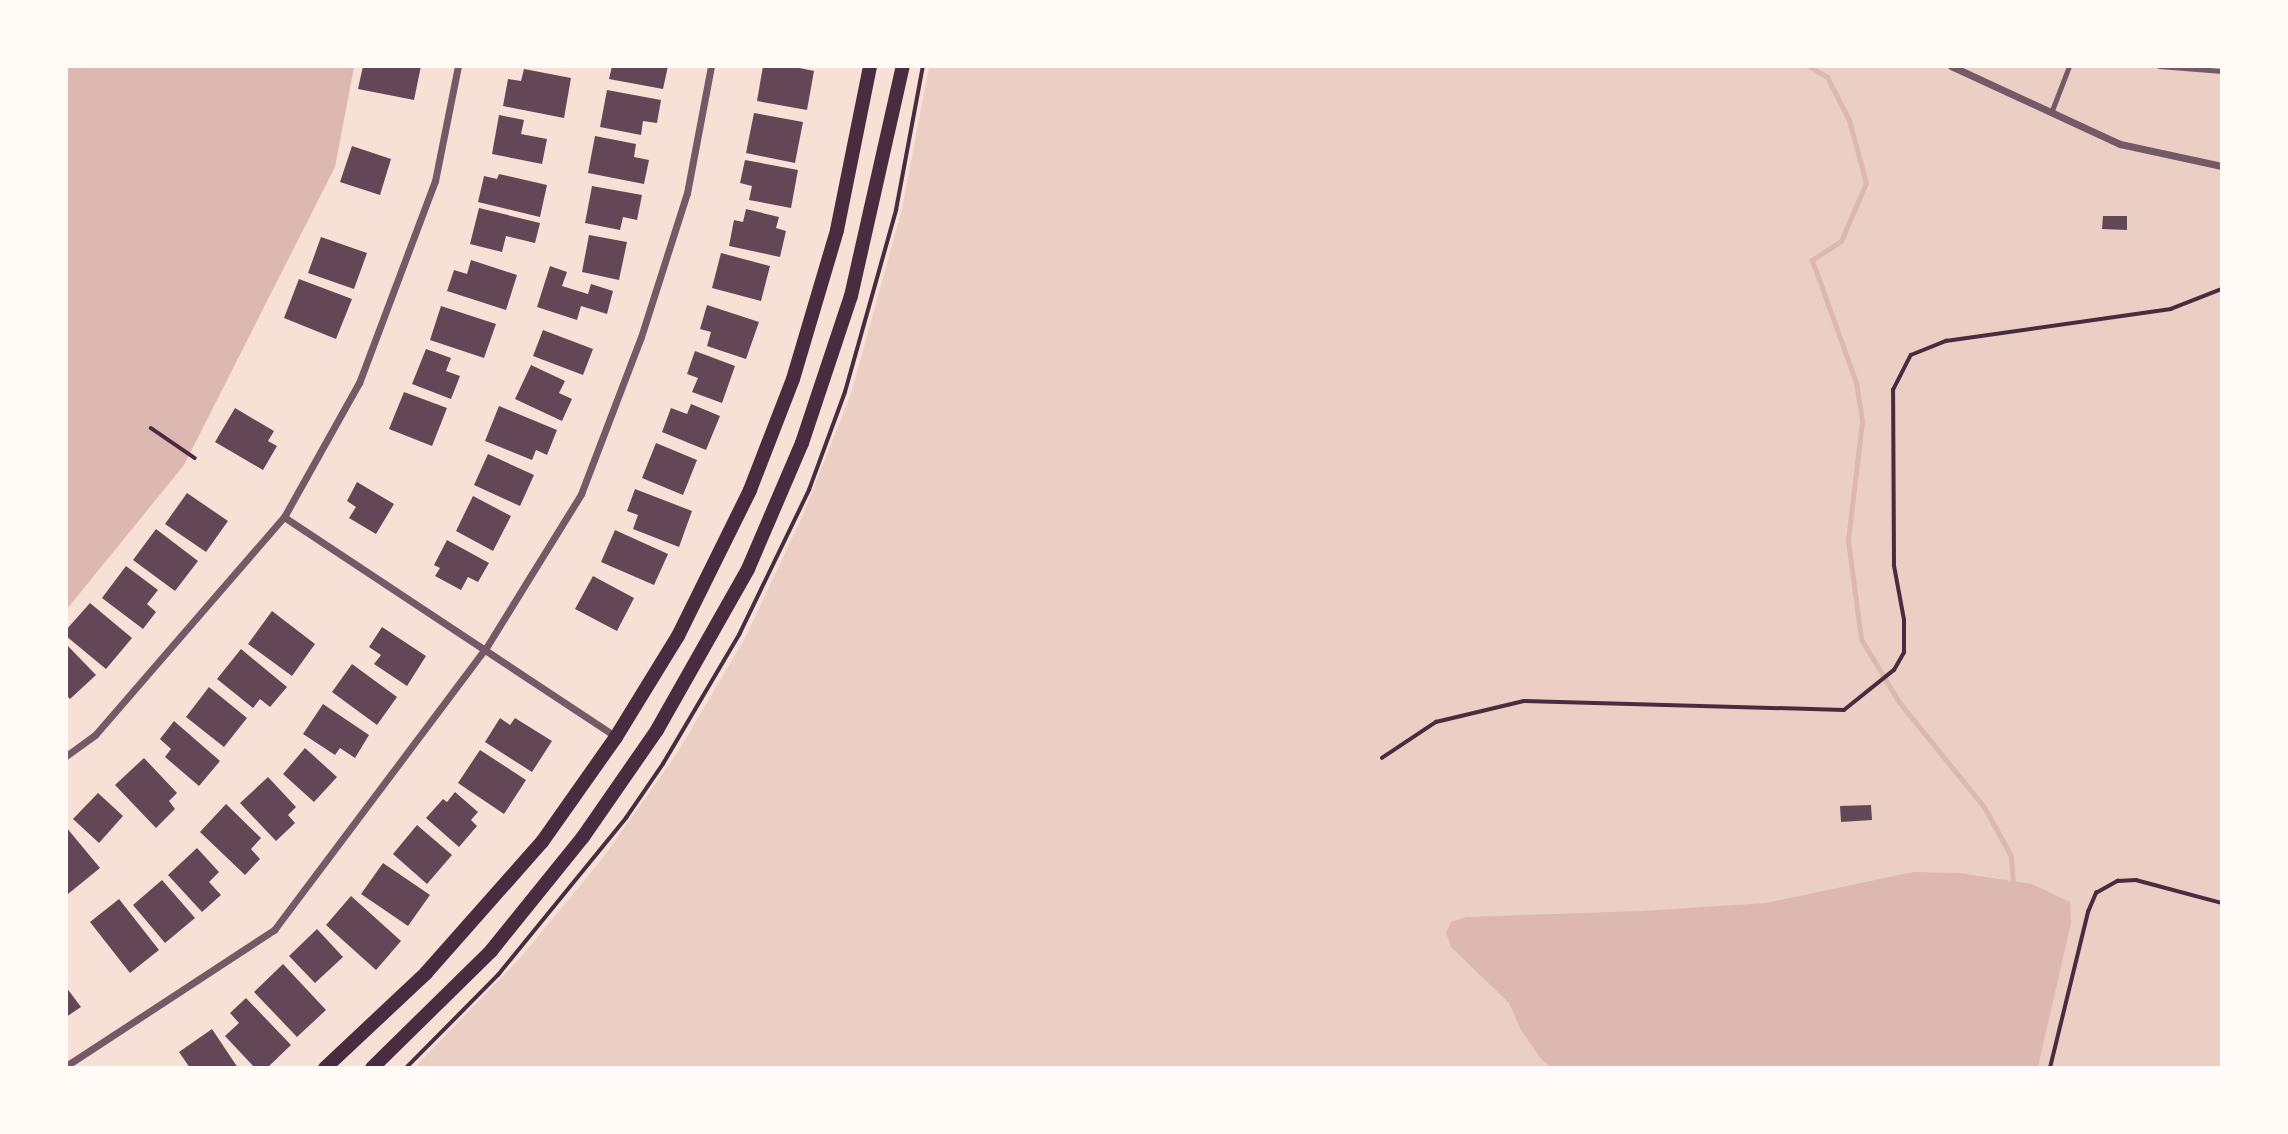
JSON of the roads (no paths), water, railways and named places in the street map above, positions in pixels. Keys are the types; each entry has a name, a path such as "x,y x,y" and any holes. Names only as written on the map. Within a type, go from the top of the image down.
{"main road":[{"path":"325,1068 392,1007 463,936 542,842 616,737 699,595 750,490 775,427 827,268 870,66"},
{"path":"372,1068 491,951 583,837 657,730 748,569 802,443 851,296 903,66"}],"street":[{"path":"66,756 95,735 284,517 359,383 435,181 458,66"},
{"path":"66,1066 275,930 486,648 581,494 641,337 687,194 711,66"},
{"path":"1951,66 2120,144 2221,166"},
{"path":"284,517 486,648 616,737"}],"lane":[{"path":"2051,113 2069,66"},
{"path":"2159,66 2221,71"}],"waterway":[{"path":"1809,66 1827,77 1849,120 1866,183 1841,241 1812,260 1856,382 1862,421 1848,540 1861,639 1899,702 1984,807 2011,856 2013,882"}]}
